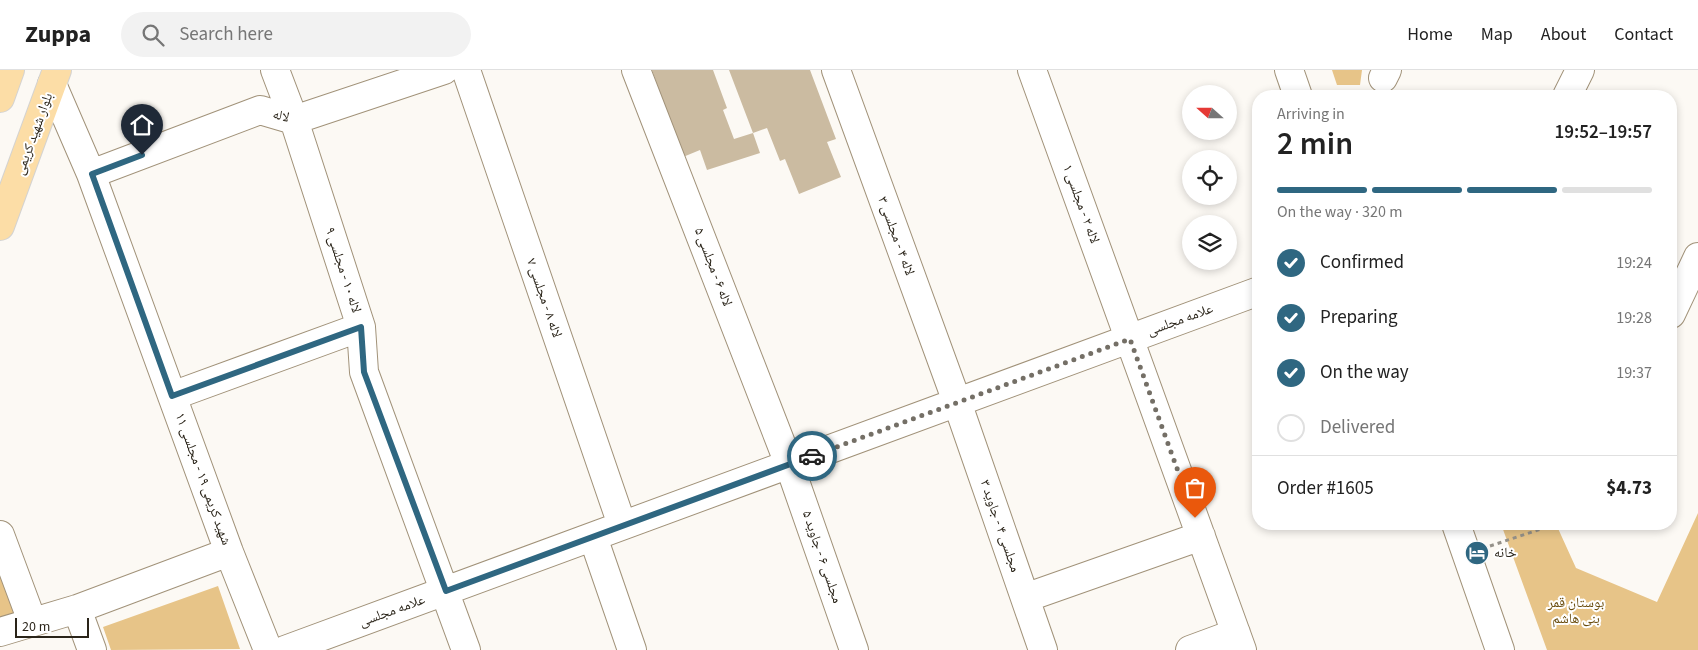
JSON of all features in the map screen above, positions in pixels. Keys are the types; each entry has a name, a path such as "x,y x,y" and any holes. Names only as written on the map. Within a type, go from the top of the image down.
{"main road":[{"path":"0,98 10,70"},
{"name":"بلوار شهید کریمی","path":"0,226 55,77"}],"street":[{"name":"لاله ۱۰ - مجلسی ۹","path":"275,70 294,120 361,327 364,372 446,591 466,650"},
{"name":"لاله","path":"92,174 260,110 294,120 444,70"},
{"name":"لاله ۸ - مجلسی ۷","path":"466,70 622,526"},
{"name":"لاله ۶ - مجلسی ۵","path":"636,70 789,464"},
{"name":"لاله ۴ - مجلسی ۳","path":"836,70 957,402"},
{"name":"لاله ۲ - مجلسی ۱","path":"1032,70 1239,642"},
{"path":"1289,70 1296,90"},
{"path":"1570,90 1580,70"},
{"name":"شهید کریمی ۱۹ - مجلسی ۱۱","path":"55,77 229,552 268,650"},
{"path":"1677,302 1698,258"},
{"name":"علامه مجلسی","path":"285,650 1252,294"},
{"path":"172,396 361,327"},
{"name":"مجلسی ۴ - جاوید ۳","path":"957,402 1043,650"},
{"name":"مجلسی ۶ - جاوید ۵","path":"789,464 854,650"},
{"path":"1458,530 1500,650"},
{"path":"0,535 32,622"},
{"path":"1025,598 1201,536"},
{"path":"593,537 632,650"},
{"path":"0,632 77,609 229,552"},
{"path":"77,609 92,650"},
{"path":"1190,650 1239,642"}],"path":[{"path":"1493,544 1536,530"}],"green space":[{"path":"1332,70 1362,70 1360,85 1337,85"},
{"name":"بوستان قمر بنی هاشم","path":"1698,513 1698,650 1547,650 1503,530 1559,530 1576,568 1657,602"},
{"path":"0,560 20,613 0,619"},
{"path":"218,586 240,649 111,650 103,627"}],"building":[{"path":"652,70 713,70 727,108 723,110 734,139 753,133 760,153 707,170 700,150 683,157"},
{"path":"729,70 810,70 836,139 827,142 841,177 799,194 785,159 780,161 767,128 753,133"}],"way so far":[{"path":"812,456 1130,339 1195,518"}],"place":[{"name":"خانه","path":"1477,553"}],"route":[{"path":"142,155 92,174 172,396 361,327 364,372 446,591 812,456"}]}
